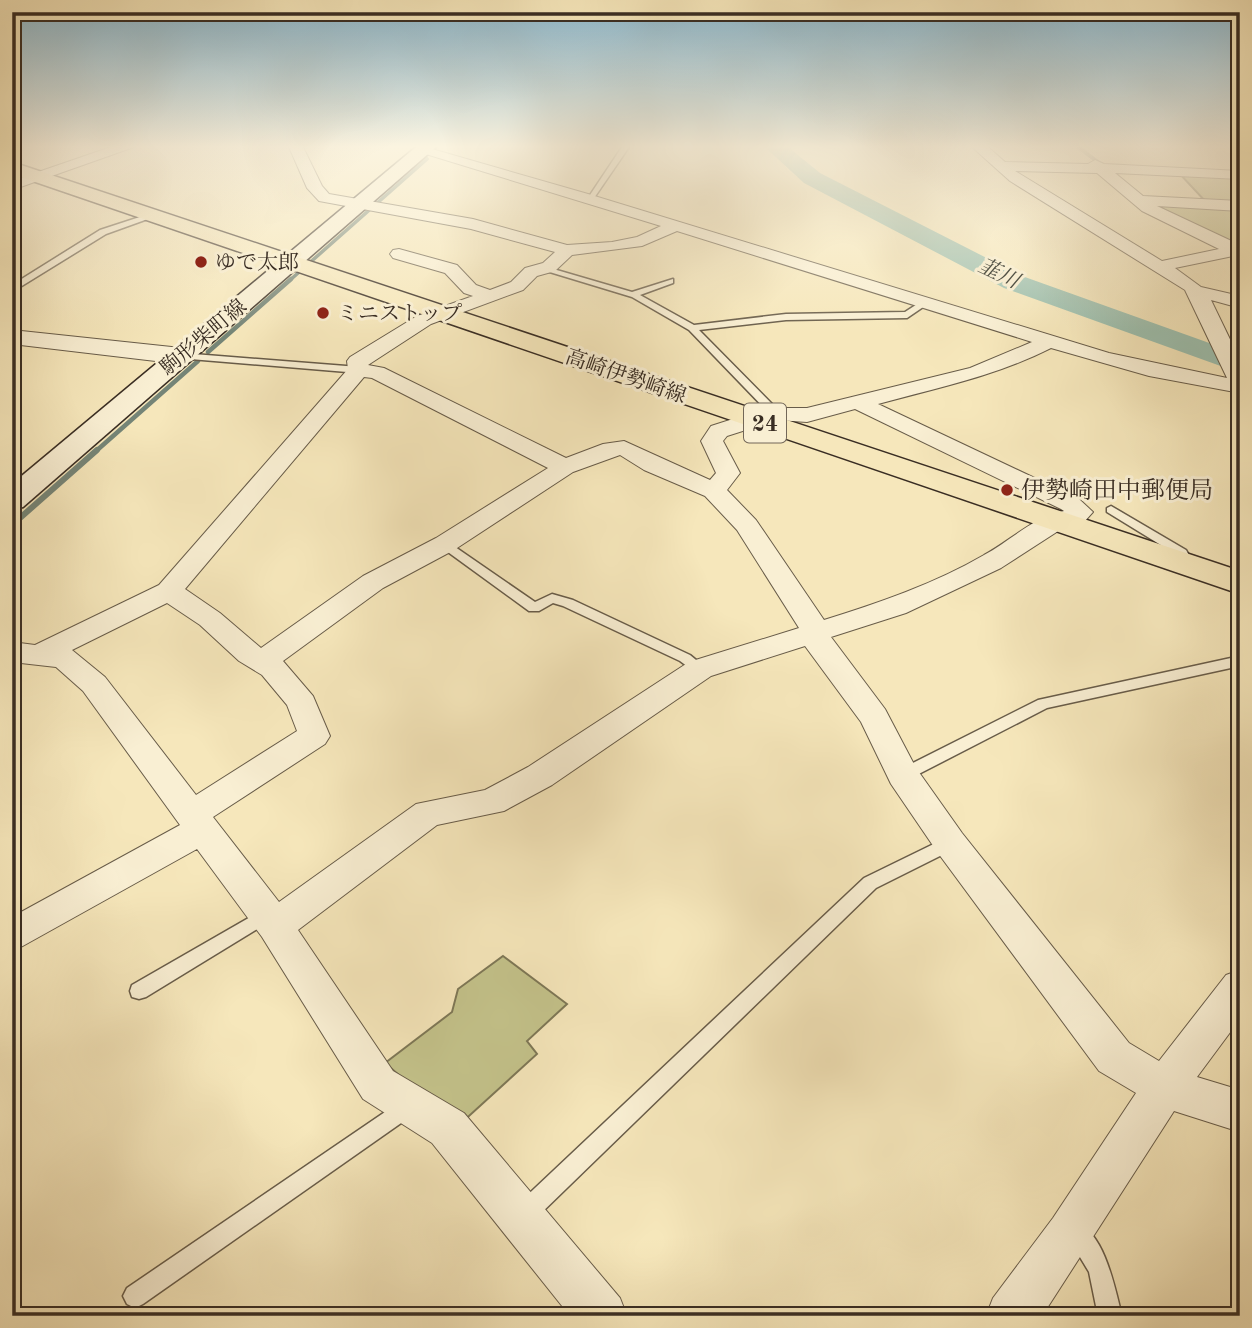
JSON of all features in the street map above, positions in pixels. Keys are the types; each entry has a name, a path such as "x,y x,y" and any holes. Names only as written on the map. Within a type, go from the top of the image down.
{"main road":[{"name":"高崎伊勢崎線","path":"131,209 441,314 765,416 1240,583"},
{"name":"駒形柴町線","path":"12,499 352,209"}],"street":[{"path":"387,209 473,224 567,250 612,247 642,241 677,226"},
{"path":"622,209 1149,370 1238,380 1228,346 1196,291"},
{"path":"1065,209 1161,266 1196,291 1240,302"},
{"path":"1155,209 1238,251"},
{"path":"359,370 357,361 441,314 517,286 531,272 546,268 567,250"},
{"path":"1161,266 1238,251"},
{"path":"399,254 451,269 470,289 491,296"},
{"path":"12,337 181,356"},
{"path":"714,491 728,473 712,441 719,432 765,416 807,415 976,372 1012,360 1049,341"},
{"path":"359,370 377,372 565,467"},
{"path":"28,653 169,591 359,370"},
{"path":"271,921 428,813 492,802 540,776 700,668 813,634 908,601 992,562 1058,520 1075,517 1080,512 1070,504 857,402"},
{"path":"264,660 373,582 445,544 565,467 611,449 624,448 652,465 714,491 747,525 810,620 813,634 874,717 903,775 950,844 1114,1057 1166,1088 1240,1111"},
{"path":"12,936 198,822 314,736 311,717 281,674 264,660 249,654 210,619 169,591"},
{"path":"28,653 64,658 94,684 271,921 378,1085 448,1128 602,1316"},
{"path":"1011,1316 1075,1230 1166,1088 1240,988"}],"lane":[{"path":"12,289 103,232 152,216"},
{"path":"546,268 631,295 692,328 765,416"},
{"path":"631,295 670,281"},
{"path":"692,328 786,317 907,315 925,303"},
{"path":"181,356 359,370"},
{"path":"1111,510 1182,553 1189,565"},
{"path":"445,544 534,608 552,598 568,603 685,658 700,668"},
{"path":"903,775 1043,704 1240,661"},
{"path":"520,1218 870,883 950,844"},
{"path":"139,991 271,921"},
{"path":"135,1296 411,1105"},
{"path":"1075,1230 1099,1268 1110,1316"}],"shaded area":[{"path":"1161,209 1240,209 1240,247"},
{"path":"503,956 567,1004 527,1041 537,1054 458,1126 385,1063 452,1012 458,989"}],"waterway":[{"path":"289,281 370,209"},
{"name":"韮川","path":"872,209 1013,282 1240,364"},
{"path":"208,352 291,279"},
{"path":"95,452 198,361"},
{"path":"12,525 97,450"}],"place":[{"name":"ゆで太郎","path":"201,262"},
{"name":"ミニストップ","path":"323,313"},
{"name":"伊勢崎田中郵便局","path":"1007,490"}]}
